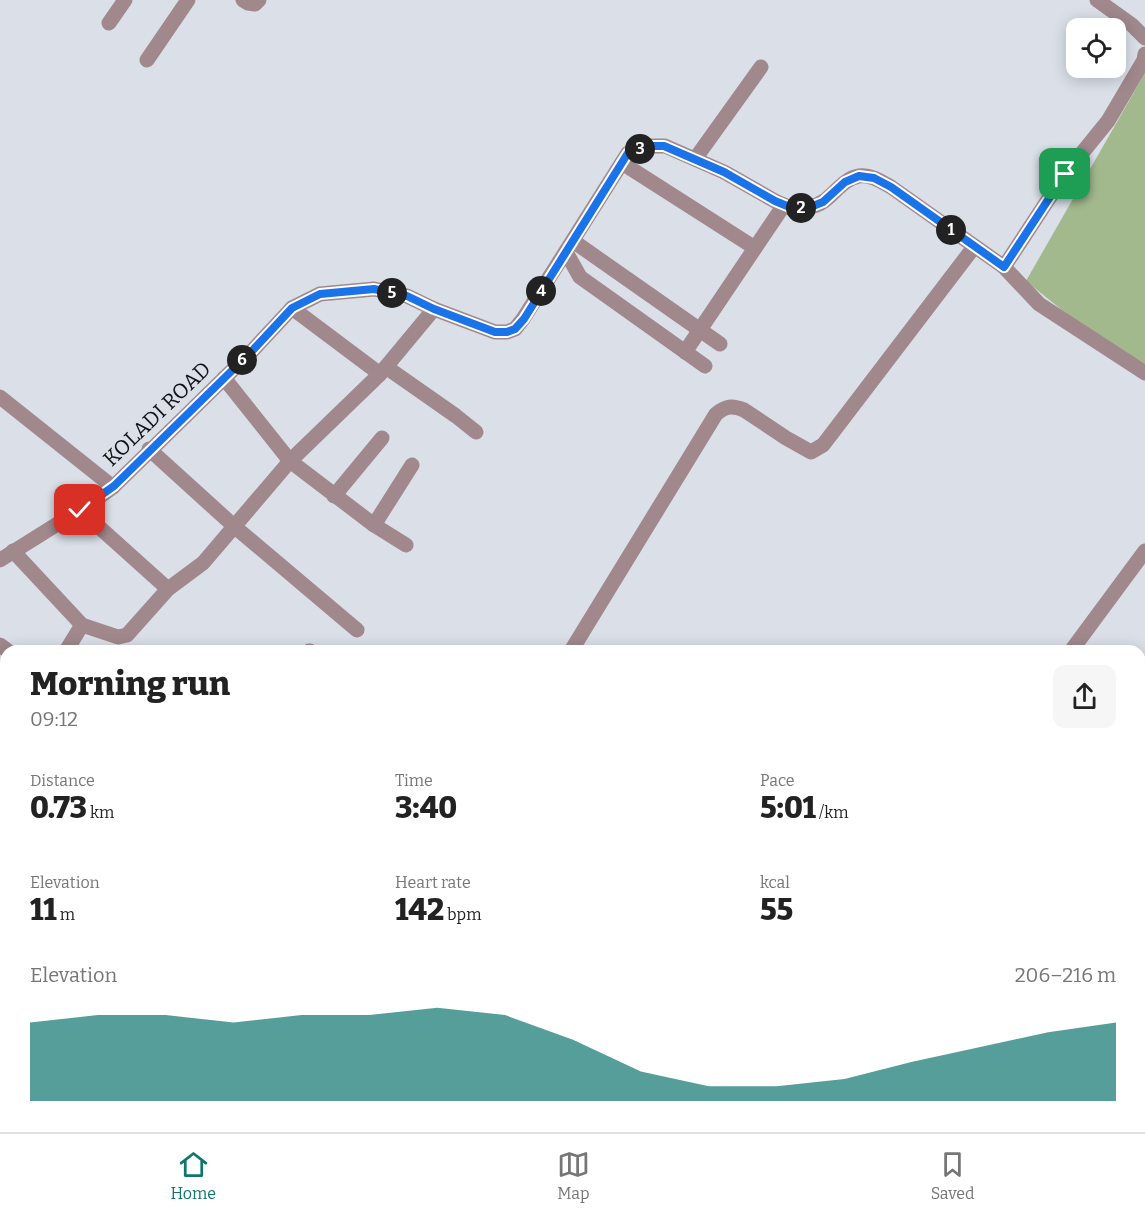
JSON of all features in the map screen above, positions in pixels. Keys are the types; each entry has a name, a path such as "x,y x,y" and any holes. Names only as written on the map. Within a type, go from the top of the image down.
{"street":[{"path":"109,23 125,0"},
{"path":"147,60 188,0"},
{"path":"243,0 255,4 259,0"},
{"path":"1097,0 1132,25 1145,38"},
{"path":"1004,267 1065,174 1108,121 1144,60 1145,54"},
{"path":"696,159 761,67"},
{"name":"KOLADI ROAD","path":"0,560 114,486 292,308 320,294 374,289 407,296 434,309 495,332 515,329 524,319 628,153 648,146 664,146 696,159 792,208 808,208 823,202 845,182 859,176 874,178 891,187 1004,267 1039,304 1145,373"},
{"path":"622,163 755,248"},
{"path":"685,352 784,205"},
{"path":"569,246 720,344"},
{"path":"569,246 579,277 705,366"},
{"path":"575,645 716,414 728,406 734,406 744,410 801,447 811,452 817,450 978,249"},
{"path":"584,645 696,457 722,418 734,415 805,458 816,457 828,446 978,249"},
{"path":"292,308 456,416 476,432"},
{"path":"14,551 82,625 118,637 127,635 168,589 203,563 290,461 383,370 434,309"},
{"path":"224,378 290,461 374,525 406,545"},
{"path":"0,397 114,486"},
{"path":"334,496 382,438"},
{"path":"149,449 235,527 357,630"},
{"path":"374,525 412,465"},
{"path":"80,510 168,589"},
{"path":"1075,645 1145,551"},
{"path":"70,645 82,625"}],"green space":[{"path":"1145,73 1145,377 1026,281"}],"route":[{"path":"80,510 114,486 149,449 252,351 292,308 320,294 374,289 407,296 434,309 495,332 515,329 524,319 628,153 648,146 664,146 688,155 792,208 808,208 823,202 845,182 859,176 874,178 891,187 1004,267 1065,174"}]}
